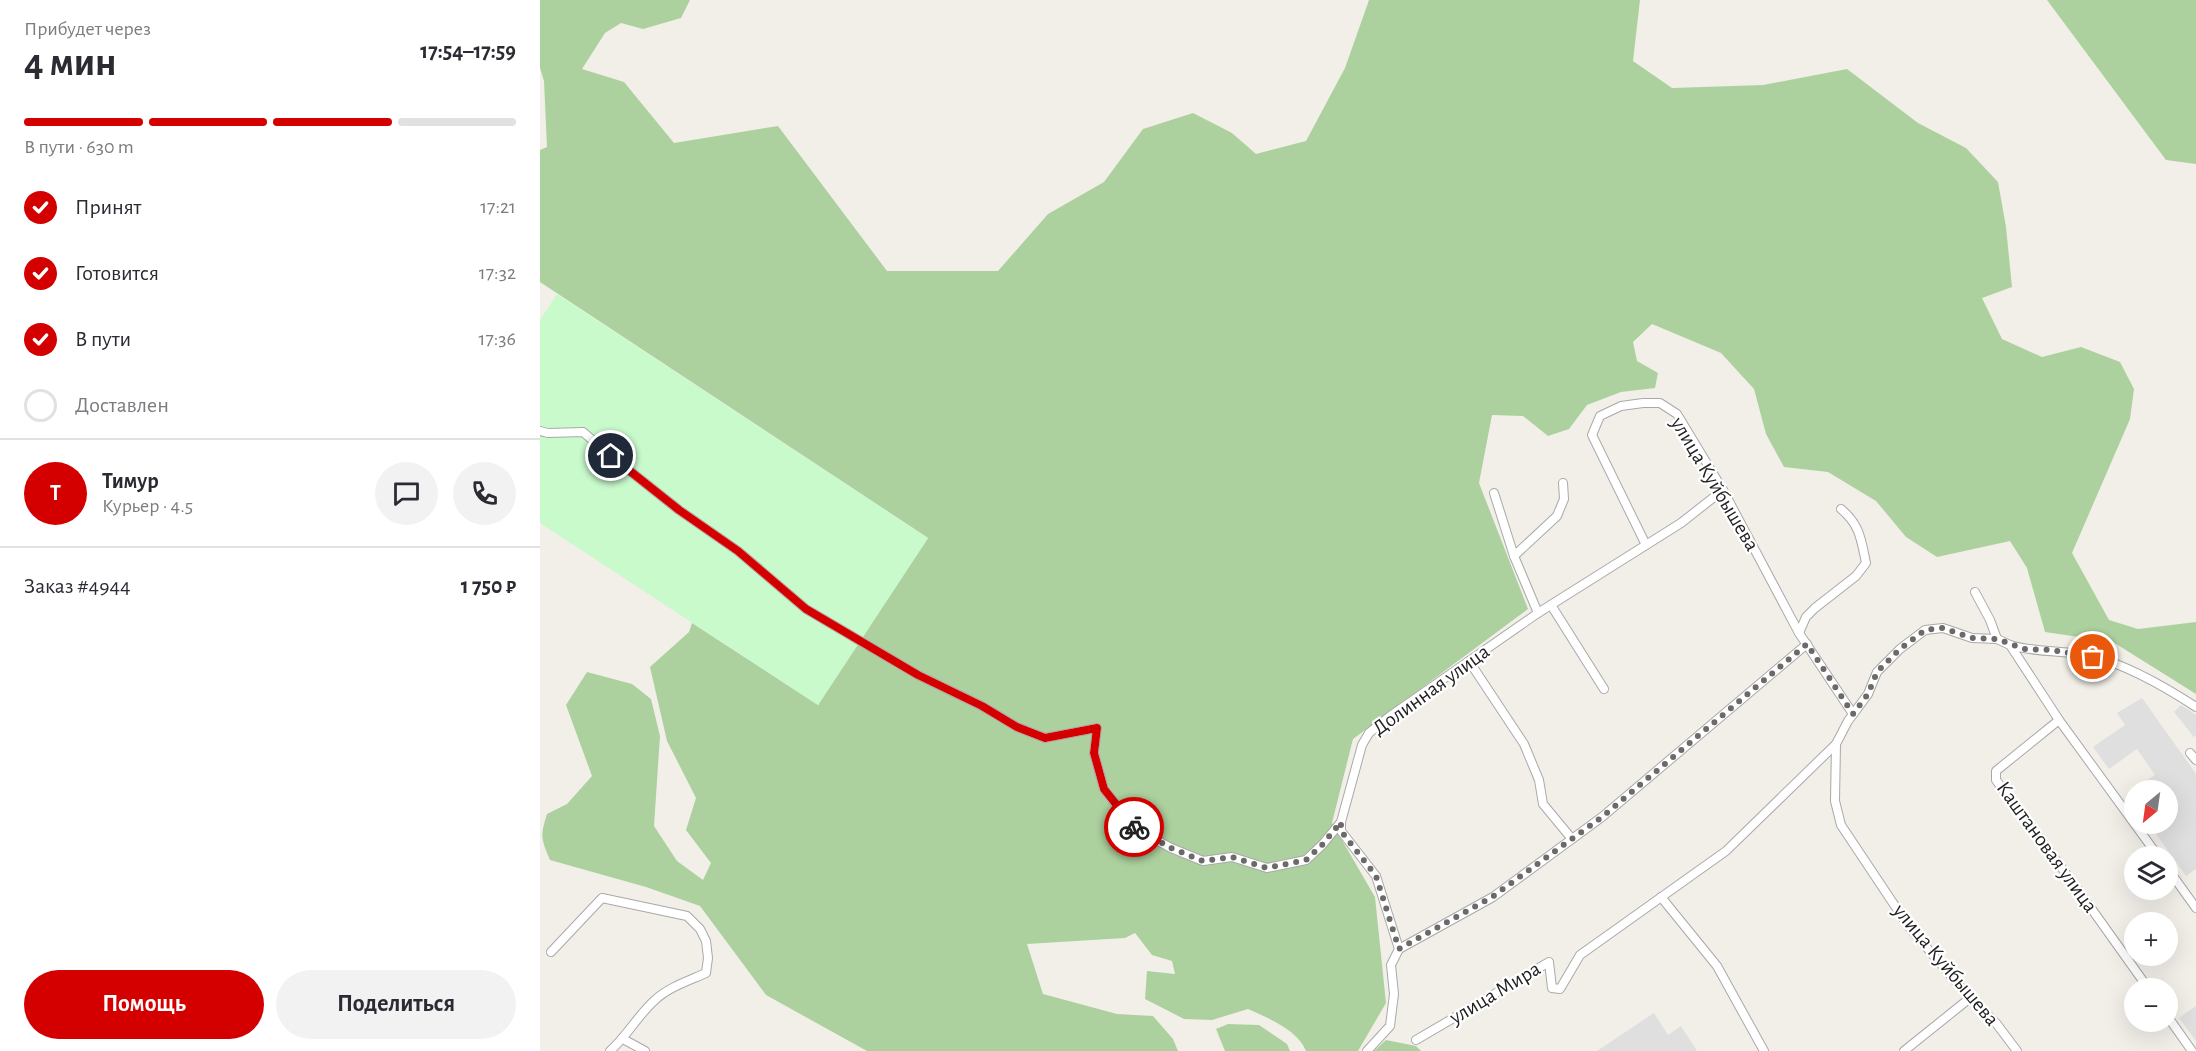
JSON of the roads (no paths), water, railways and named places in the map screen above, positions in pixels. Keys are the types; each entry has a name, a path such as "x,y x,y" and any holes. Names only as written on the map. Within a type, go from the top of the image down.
{"street":[{"name":"улица Куйбышева","path":"1646,545 1592,435 1600,416 1621,406 1660,403 1677,414 1723,490 1799,633 1853,714"},
{"path":"540,431 548,434 583,432 679,510 738,551 806,609 918,675 982,706 1017,727 1045,738 1097,728 1094,753 1104,789 1133,827 1171,848 1203,861 1232,857 1267,868 1306,860 1341,822"},
{"path":"1514,556 1557,516 1564,498 1563,483"},
{"name":"Долинная улица","path":"1341,822 1362,745 1369,733 1538,613 1681,523 1723,490"},
{"path":"1494,492 1514,556 1538,613"},
{"path":"1799,633 1806,617 1856,576 1866,563 1862,541 1854,520 1841,509"},
{"path":"1974,592 1990,620 1997,639"},
{"path":"1551,605 1604,689"},
{"name":"улица Куйбышева","path":"2017,1051 1996,1023 1970,998 1909,927 1841,825 1835,801 1836,744 1853,714 1868,694 1877,672 1900,649 1925,630 1943,628 1972,638 1997,639 2024,649 2052,650 2093,657 2129,671 2180,696 2196,707"},
{"path":"1367,1051 1390,1026 1394,994 1391,964 1399,949 1492,897 1602,817 1807,644"},
{"path":"2010,645 2059,720 2151,846"},
{"path":"1469,661 1524,744 1539,780 1543,804 1572,839"},
{"name":"Каштановая улица","path":"2059,720 1996,771 1996,780 2076,886 2141,978"},
{"name":"улица Мира","path":"1416,1040 1549,962 1552,988 1560,989 1580,955 1726,851 1836,744"},
{"path":"2190,753 2196,760"},
{"path":"1341,822 1341,831 1376,876 1399,949"},
{"path":"2178,883 2196,908"},
{"path":"1661,897 1717,966 1764,1051"},
{"path":"551,952 602,898 687,916 700,929 706,941 708,958 706,973 670,989 653,1001 623,1040 610,1051"},
{"path":"1904,1051 1970,998"},
{"path":"2178,1031 2192,1051"},
{"path":"623,1040 645,1051"}]}
